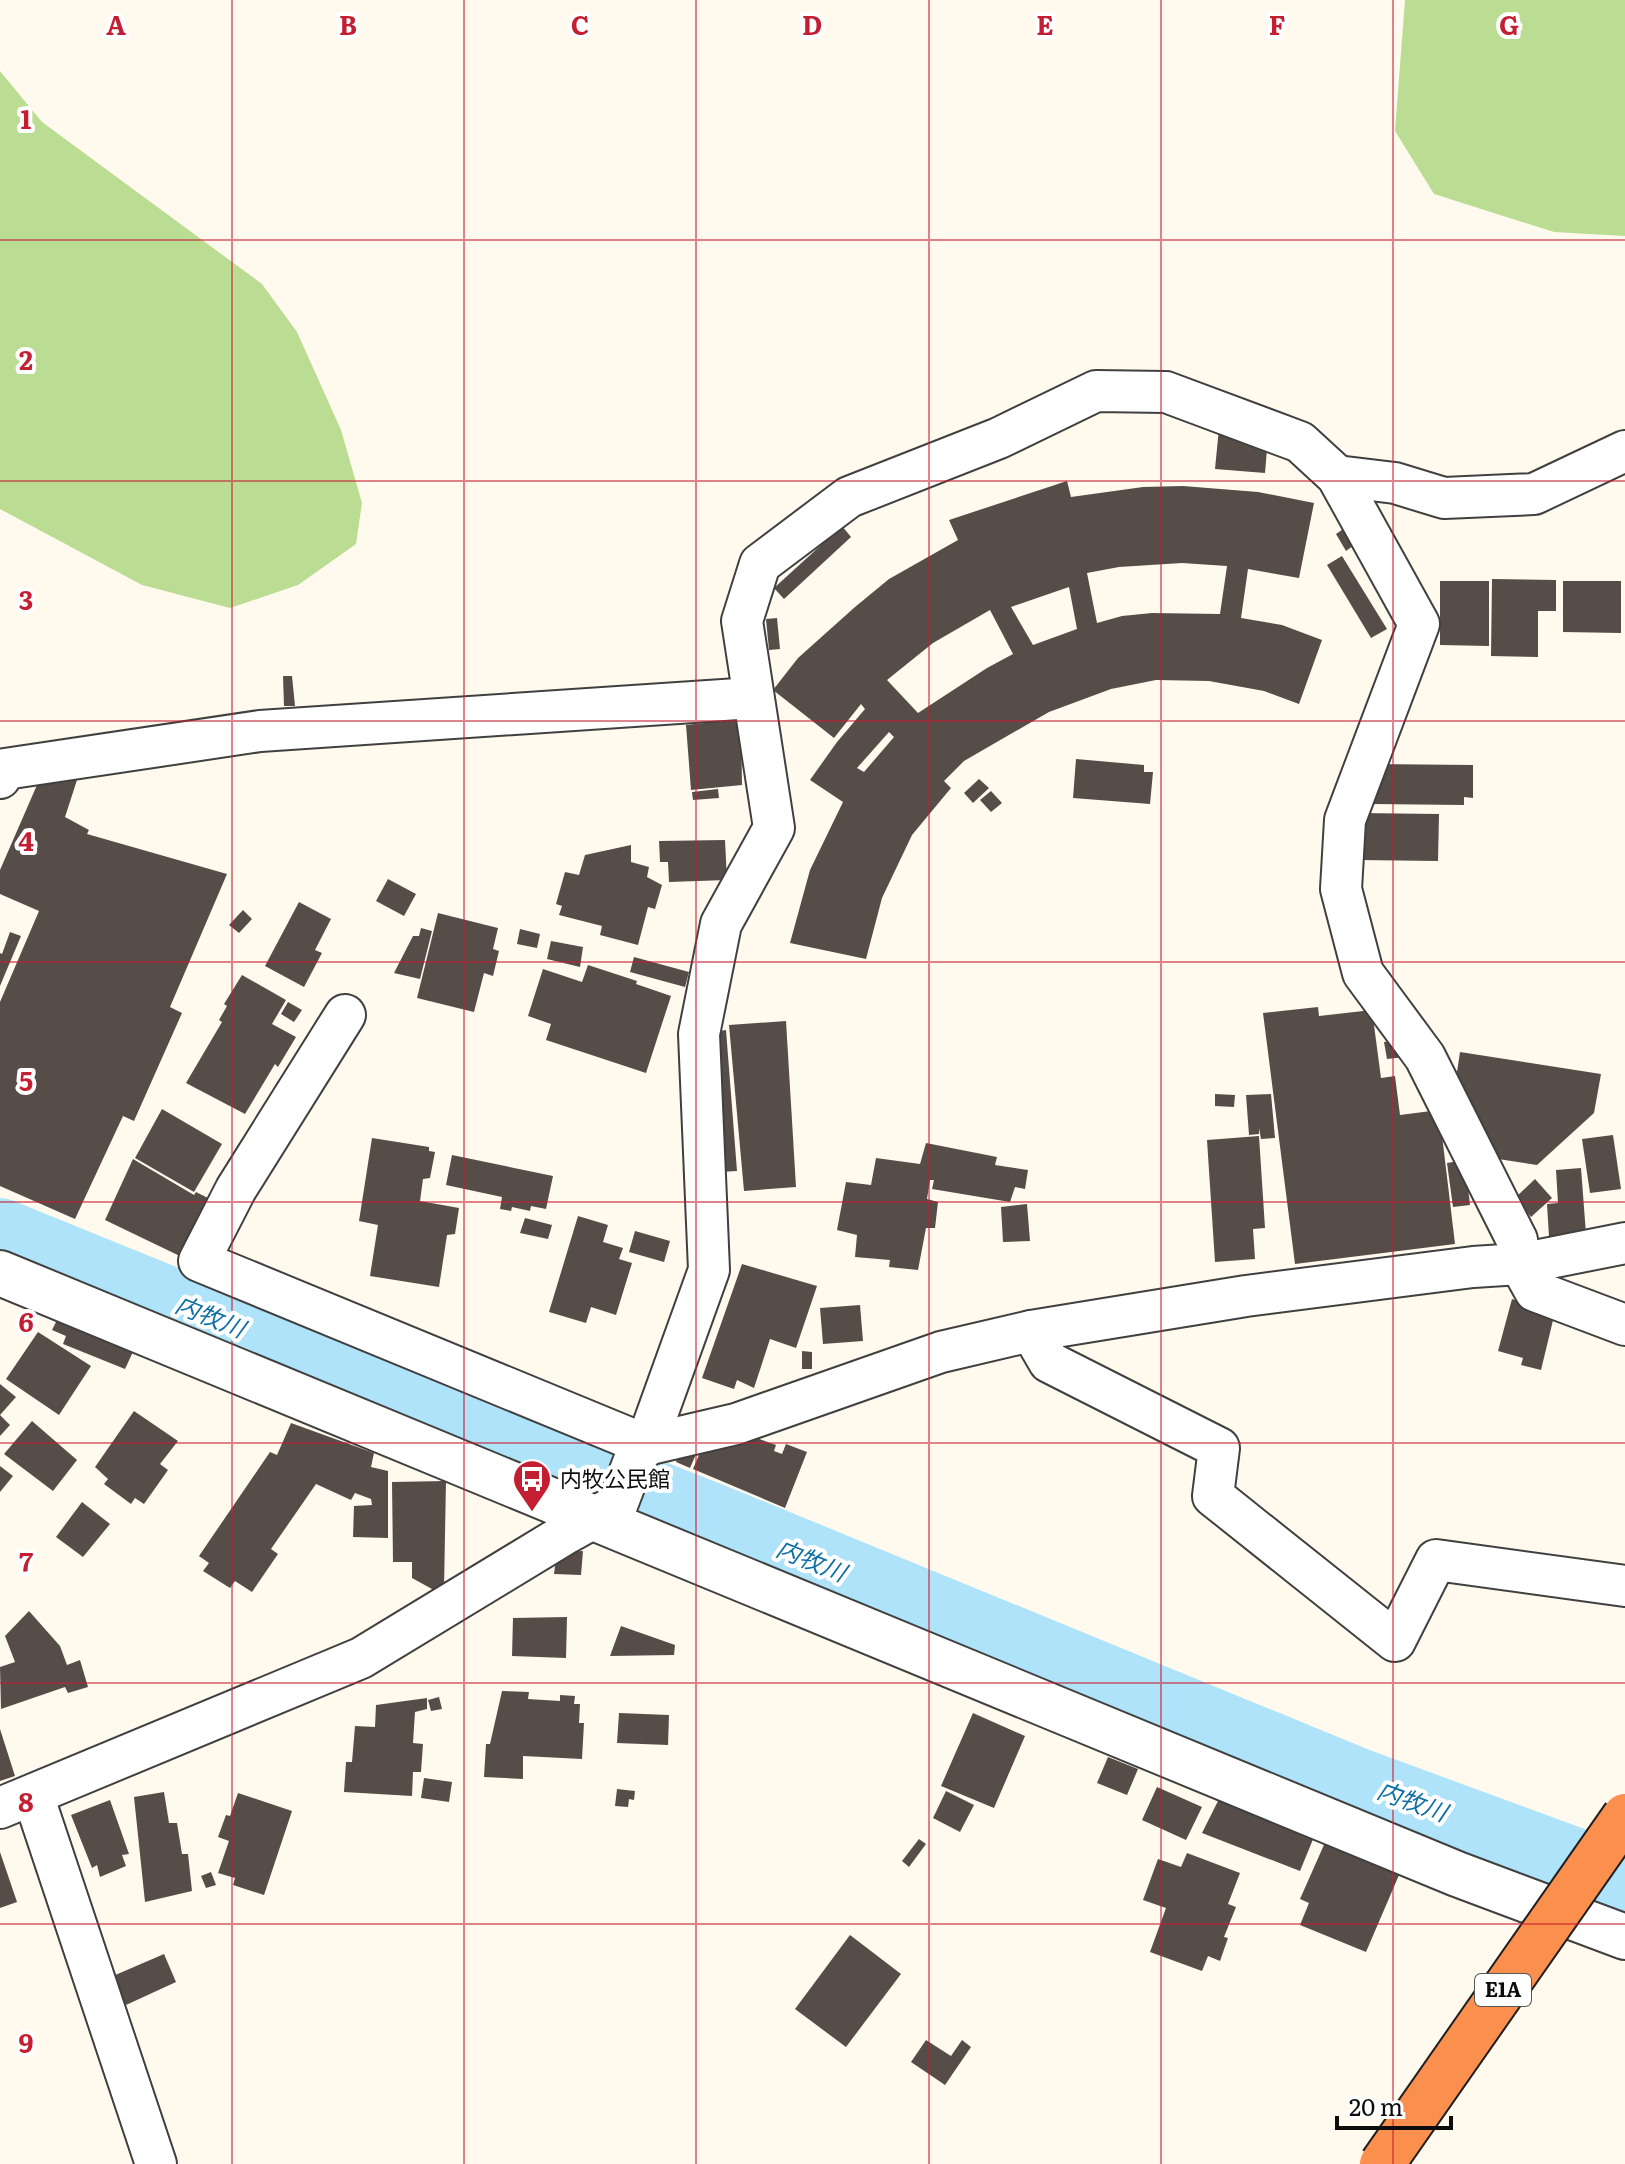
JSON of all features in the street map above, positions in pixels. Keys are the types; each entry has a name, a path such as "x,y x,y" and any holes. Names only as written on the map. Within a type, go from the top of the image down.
{"highway":[{"name":"E1A","path":"1382,2164 1625,1816"}],"street":[{"path":"156,2164 16,1801 361,1658 605,1512 641,1452 709,1270 699,1034 721,924 774,828 742,621 760,564 849,497 999,438 1096,391 1166,392 1300,442 1337,476 1419,624 1345,820 1341,889 1363,973 1425,1057 1517,1240 1520,1264 1535,1291 1625,1325"},
{"path":"1337,476 1395,483 1444,498 1534,494 1625,451"},
{"path":"0,778 5,769 260,731 753,698"},
{"path":"345,1015 236,1189 199,1261 641,1452 736,1424 941,1352 1031,1331 1246,1296 1473,1267 1520,1264 1625,1243"},
{"path":"0,1273 605,1512 1457,1874 1625,1937"},
{"path":"1031,1331 1049,1362 1219,1448 1213,1496 1395,1641 1436,1560 1625,1586"}],"green space":[{"path":"1405,0 1625,0 1625,236 1554,232 1434,194 1395,131"},
{"path":"0,71 42,122 262,284 297,332 341,430 362,503 356,544 298,585 230,608 142,585 0,509"}],"building":[{"path":"1219,428 1267,449 1265,473 1215,469"},
{"path":"1067,481 1071,497 1143,487 1183,486 1258,492 1314,503 1299,578 1248,569 1241,618 1282,625 1322,640 1299,704 1264,691 1209,681 1156,680 1111,689 1049,712 964,761 944,781 951,788 912,835 882,898 866,959 790,943 810,870 843,802 810,780 865,709 861,704 834,738 773,690 798,658 889,579 958,540 949,520","holes":["1182,563 1227,566 1220,614 1152,613 1122,616 1097,623 1087,573 1119,567","1069,587 1077,629 1033,645 1011,607","990,610 1013,654 918,713 887,680 933,643","889,732 894,737 864,772 857,768"]},
{"path":"842,526 851,537 784,599 774,588"},
{"path":"1346,527 1357,543 1346,551 1336,534"},
{"path":"1342,556 1387,629 1371,638 1327,565"},
{"path":"1492,579 1556,580 1556,611 1538,611 1538,657 1491,656"},
{"path":"1440,581 1489,581 1489,646 1440,645"},
{"path":"1563,581 1621,581 1621,633 1563,632"},
{"path":"777,618 780,649 769,650 766,619"},
{"path":"283,676 292,676 295,706 284,706"},
{"path":"741,719 742,785 691,790 686,725"},
{"path":"1076,759 1144,765 1144,772 1153,772 1150,804 1073,798"},
{"path":"1373,764 1473,765 1473,798 1464,797 1464,805 1373,804"},
{"path":"979,779 989,788 973,803 964,793"},
{"path":"77,780 65,817 89,830 87,834 227,874 170,1007 182,1013 134,1121 123,1116 75,1219 0,1186 0,1002 39,911 0,894 0,870 37,785"},
{"path":"718,789 719,798 693,800 692,792"},
{"path":"991,791 1002,803 991,812 980,800"},
{"path":"1359,813 1439,814 1438,861 1358,860"},
{"path":"725,840 727,880 669,882 668,862 660,862 659,841"},
{"path":"631,845 631,862 649,867 647,877 662,885 655,909 648,907 638,945 600,935 602,926 559,915 562,906 556,904 565,872 579,875 585,855"},
{"path":"388,879 416,894 404,916 376,901"},
{"path":"299,902 331,919 315,950 322,953 304,987 265,966"},
{"path":"243,910 252,919 239,933 229,925"},
{"path":"438,913 498,928 493,949 499,951 493,976 484,973 474,1012 417,998"},
{"path":"421,928 432,931 420,979 394,973 413,936 419,936"},
{"path":"520,929 540,934 537,948 517,944"},
{"path":"10,932 21,936 0,986 0,953"},
{"path":"551,941 583,947 580,967 547,959"},
{"path":"634,957 689,972 685,987 630,972"},
{"path":"588,965 671,996 646,1073 546,1040 551,1024 528,1016 543,969 582,982"},
{"path":"242,975 286,1000 272,1024 296,1037 278,1067 275,1064 245,1114 186,1083 222,1022 219,1020 227,1006 224,1004"},
{"path":"288,1002 302,1010 294,1022 281,1014"},
{"path":"1318,1007 1319,1016 1372,1010 1381,1078 1395,1076 1400,1115 1439,1110 1455,1244 1295,1264 1263,1013"},
{"path":"786,1021 796,1187 744,1191 729,1025"},
{"path":"726,1030 737,1171 720,1172 719,1031"},
{"path":"1403,1039 1405,1057 1387,1059 1384,1042"},
{"path":"1460,1052 1601,1074 1594,1113 1537,1165 1485,1157 1454,1092"},
{"path":"1215,1094 1235,1095 1234,1107 1215,1106"},
{"path":"1271,1094 1275,1138 1261,1139 1259,1128 1259,1134 1249,1135 1246,1095"},
{"path":"162,1109 222,1144 194,1192 135,1158"},
{"path":"1613,1135 1621,1189 1590,1193 1582,1139"},
{"path":"1259,1136 1265,1228 1253,1229 1255,1259 1215,1262 1207,1140"},
{"path":"372,1138 429,1147 429,1151 435,1152 430,1178 423,1179 420,1201 459,1208 455,1234 447,1235 439,1287 370,1276 378,1225 359,1221"},
{"path":"926,1143 997,1157 995,1165 1028,1170 1025,1189 1015,1187 1010,1202 932,1189 934,1180 930,1180 927,1199 938,1202 935,1228 926,1228 918,1270 889,1267 890,1260 855,1257 857,1235 837,1230 846,1182 871,1185 876,1158 920,1164"},
{"path":"452,1155 553,1176 546,1209 531,1206 530,1211 512,1207 511,1211 500,1209 502,1197 446,1185"},
{"path":"133,1159 194,1195 196,1192 214,1201 186,1259 105,1220"},
{"path":"1465,1160 1470,1205 1453,1207 1447,1163"},
{"path":"1581,1168 1586,1234 1549,1237 1547,1204 1558,1203 1556,1170"},
{"path":"1535,1179 1552,1198 1531,1217 1515,1198"},
{"path":"1027,1204 1030,1241 1003,1242 1001,1207"},
{"path":"578,1216 608,1225 603,1242 623,1248 619,1259 632,1263 616,1315 591,1307 586,1323 549,1312"},
{"path":"525,1218 552,1225 548,1239 520,1233"},
{"path":"635,1231 670,1241 664,1262 629,1252"},
{"path":"742,1264 817,1286 796,1348 770,1339 754,1388 737,1380 734,1389 702,1378"},
{"path":"1512,1299 1555,1312 1541,1370 1521,1365 1523,1358 1498,1351"},
{"path":"860,1305 863,1341 823,1344 820,1308"},
{"path":"62,1310 138,1341 125,1369 63,1344 66,1336 52,1330"},
{"path":"38,1332 91,1366 59,1415 6,1379"},
{"path":"802,1351 812,1352 812,1369 802,1369"},
{"path":"0,1384 16,1397 0,1415"},
{"path":"134,1411 178,1441 160,1464 168,1470 144,1504 135,1498 131,1504 104,1484 108,1479 95,1467"},
{"path":"0,1415 10,1425 0,1436"},
{"path":"32,1421 77,1460 53,1491 4,1454"},
{"path":"291,1423 374,1453 371,1467 388,1471 388,1538 353,1537 354,1506 372,1505 371,1499 355,1493 351,1500 316,1484 271,1549 278,1554 252,1592 235,1581 230,1588 203,1571 209,1563 199,1556 270,1452 277,1455"},
{"path":"754,1437 776,1445 774,1451 782,1454 786,1444 807,1452 785,1508 693,1469 699,1455"},
{"path":"679,1452 697,1452 690,1468 676,1462"},
{"path":"0,1466 13,1476 0,1492"},
{"path":"446,1481 444,1589 432,1589 412,1578 412,1562 393,1562 392,1482"},
{"path":"82,1502 110,1524 83,1557 56,1537"},
{"path":"583,1551 581,1575 554,1574 556,1558 563,1552"},
{"path":"29,1611 60,1646 67,1665 80,1660 88,1687 68,1693 65,1687 1,1709 0,1667 15,1662 5,1636"},
{"path":"567,1617 566,1658 512,1656 513,1618"},
{"path":"621,1626 675,1645 674,1655 610,1656"},
{"path":"502,1691 529,1692 528,1699 560,1701 560,1695 575,1696 574,1704 580,1704 579,1723 584,1723 582,1759 523,1756 523,1779 484,1777 486,1744 490,1744"},
{"path":"439,1697 442,1709 431,1711 428,1700"},
{"path":"427,1698 427,1709 415,1712 413,1743 423,1744 421,1772 413,1772 412,1796 344,1792 346,1762 352,1762 355,1726 375,1727 376,1705"},
{"path":"619,1713 669,1715 668,1745 617,1743"},
{"path":"973,1713 1025,1736 994,1808 941,1786"},
{"path":"0,1729 15,1776 0,1781"},
{"path":"1108,1757 1138,1769 1127,1795 1097,1783"},
{"path":"424,1778 452,1782 449,1802 421,1798"},
{"path":"1157,1787 1202,1807 1186,1840 1142,1820"},
{"path":"617,1789 635,1791 634,1800 629,1799 628,1807 615,1806"},
{"path":"946,1791 974,1805 960,1832 933,1818"},
{"path":"164,1792 169,1823 177,1823 182,1854 188,1854 192,1891 145,1902 134,1797"},
{"path":"238,1793 292,1811 264,1895 233,1885 235,1878 218,1873 229,1841 218,1837"},
{"path":"1219,1799 1316,1832 1300,1871 1202,1833"},
{"path":"110,1800 129,1854 122,1855 126,1866 100,1877 97,1865 92,1868 71,1815"},
{"path":"1327,1838 1402,1868 1366,1952 1300,1925 1309,1903 1300,1899"},
{"path":"919,1839 926,1844 909,1867 902,1861"},
{"path":"0,1852 17,1902 0,1908"},
{"path":"1187,1853 1240,1873 1228,1904 1236,1907 1224,1937 1228,1938 1220,1961 1208,1956 1202,1971 1150,1952 1166,1908 1143,1900 1158,1859 1181,1867"},
{"path":"211,1872 216,1885 206,1888 201,1876"},
{"path":"850,1935 901,1974 846,2047 795,2009"},
{"path":"164,1954 176,1982 126,2005 113,1976"},
{"path":"926,2040 951,2056 962,2040 971,2047 945,2085 911,2062"}],"waterway":[{"name":"内牧川","path":"0,1232 710,1516 1358,1782 1625,1880"}],"place":[{"name":"内牧公民館","path":"532,1513"}]}
